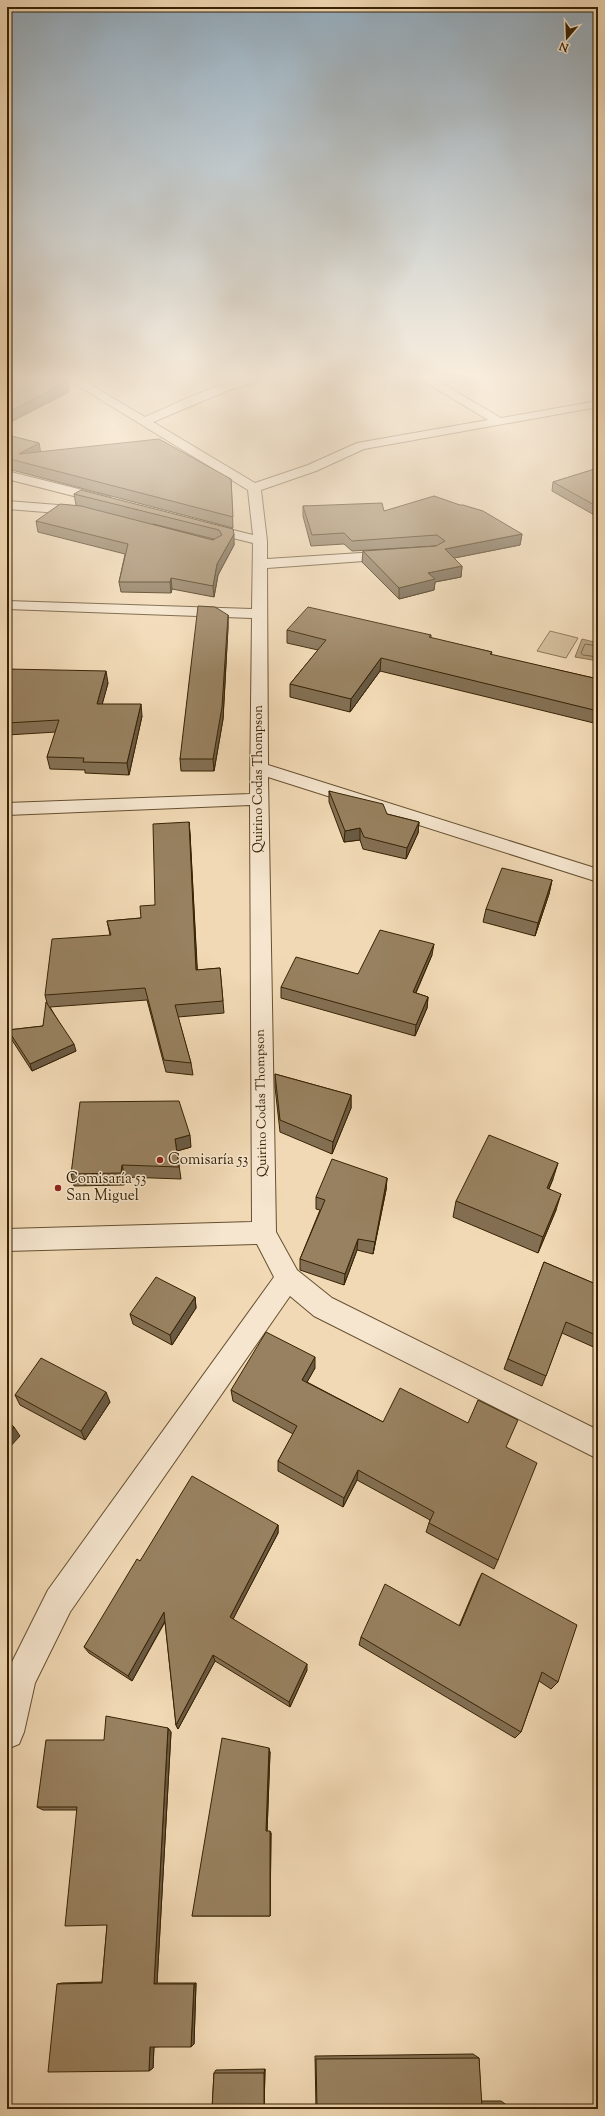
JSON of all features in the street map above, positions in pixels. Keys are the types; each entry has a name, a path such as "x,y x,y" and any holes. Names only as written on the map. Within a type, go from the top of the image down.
{"street":[{"path":"13,476 114,503"},
{"path":"234,476 254,488 290,476"},
{"name":"Quirino Codas Thompson","path":"254,488 258,614 258,799 264,1233 288,1278"},
{"path":"7,505 83,511 98,515"},
{"path":"191,523 256,553 405,554"},
{"path":"7,605 258,614"},
{"path":"258,768 598,876"},
{"path":"7,809 258,799"},
{"path":"7,1240 264,1233"},
{"path":"7,1732 20,1680 59,1601 288,1278 323,1307 598,1445"}],"shaded area":[{"path":"550,631 578,638 566,658 537,651"}],"water":[{"path":"582,639 598,643 598,661 575,657"}],"building":[{"path":"74,476 225,476 231,479 233,517"},
{"path":"573,476 598,476 598,507 553,482"},
{"path":"81,490 233,529 234,534 217,564 213,586 171,578 170,582 119,582 128,544 36,521 60,504 81,506 213,540 222,535 219,530 74,494"},
{"path":"434,496 483,511 522,534 445,549 462,566 428,573 435,579 399,588 363,551 436,546 445,541 437,535 352,541 344,533 312,535 303,506 382,503 384,511"},
{"path":"198,606 215,607 228,615 222,707 213,759 180,759"},
{"path":"308,607 431,635 429,637 492,652 490,654 598,679 598,711 381,658 351,699 290,684 326,640 287,630"},
{"path":"7,669 106,671 97,704 141,704 127,763 83,762 84,758 47,757 59,720 7,723"},
{"path":"329,791 383,804 387,814 419,822 407,848 364,837 360,828 345,831"},
{"path":"189,822 196,970 220,968 223,1001 175,1005 191,1063 164,1060 145,988 45,995 52,939 111,935 107,921 141,918 140,906 155,905 153,824"},
{"path":"502,868 552,880 538,923 486,909"},
{"path":"380,930 434,944 413,992 428,997 416,1025 281,987 296,957 358,974"},
{"path":"46,1002 74,1044 30,1064 8,1030 43,1026"},
{"path":"275,1074 351,1095 333,1142 280,1120"},
{"path":"179,1101 190,1135 175,1139 179,1167 122,1165 121,1173 71,1174 80,1102"},
{"path":"489,1135 558,1163 547,1188 561,1194 543,1237 456,1201"},
{"path":"332,1159 387,1178 375,1242 358,1239 345,1274 300,1259 325,1200 316,1197"},
{"path":"544,1262 598,1285 598,1336 566,1322 546,1376 508,1359"},
{"path":"156,1277 195,1297 170,1335 130,1314"},
{"path":"266,1332 315,1357 302,1380 383,1422 400,1388 468,1423 478,1400 518,1420 506,1447 537,1463 498,1560 429,1523 434,1512 358,1470 344,1498 278,1461 297,1426 231,1390"},
{"path":"41,1358 106,1392 81,1431 15,1395"},
{"path":"7,1421 14,1427 7,1435"},
{"path":"192,1476 278,1525 230,1617 307,1664 289,1702 213,1655 176,1725 164,1612 128,1676 84,1647 137,1559 140,1561"},
{"path":"482,1573 577,1625 558,1682 542,1672 521,1732 361,1637 385,1584 460,1626"},
{"path":"106,1716 168,1728 154,1984 194,1984 191,2047 150,2047 149,2071 48,2072 57,1984 102,1983 107,1925 65,1926 77,1807 37,1807 46,1740 104,1740"},
{"path":"222,1738 269,1748 266,1831 270,1831 270,1916 192,1916"},
{"path":"479,2058 482,2107 508,2106 508,2109 317,2109 316,2059"},
{"path":"214,2073 264,2073 264,2109 212,2109"}],"place":[{"name":"Comisaría 53","path":"160,1160"},
{"name":"Comisaría 53 San Miguel","path":"58,1188"}]}
